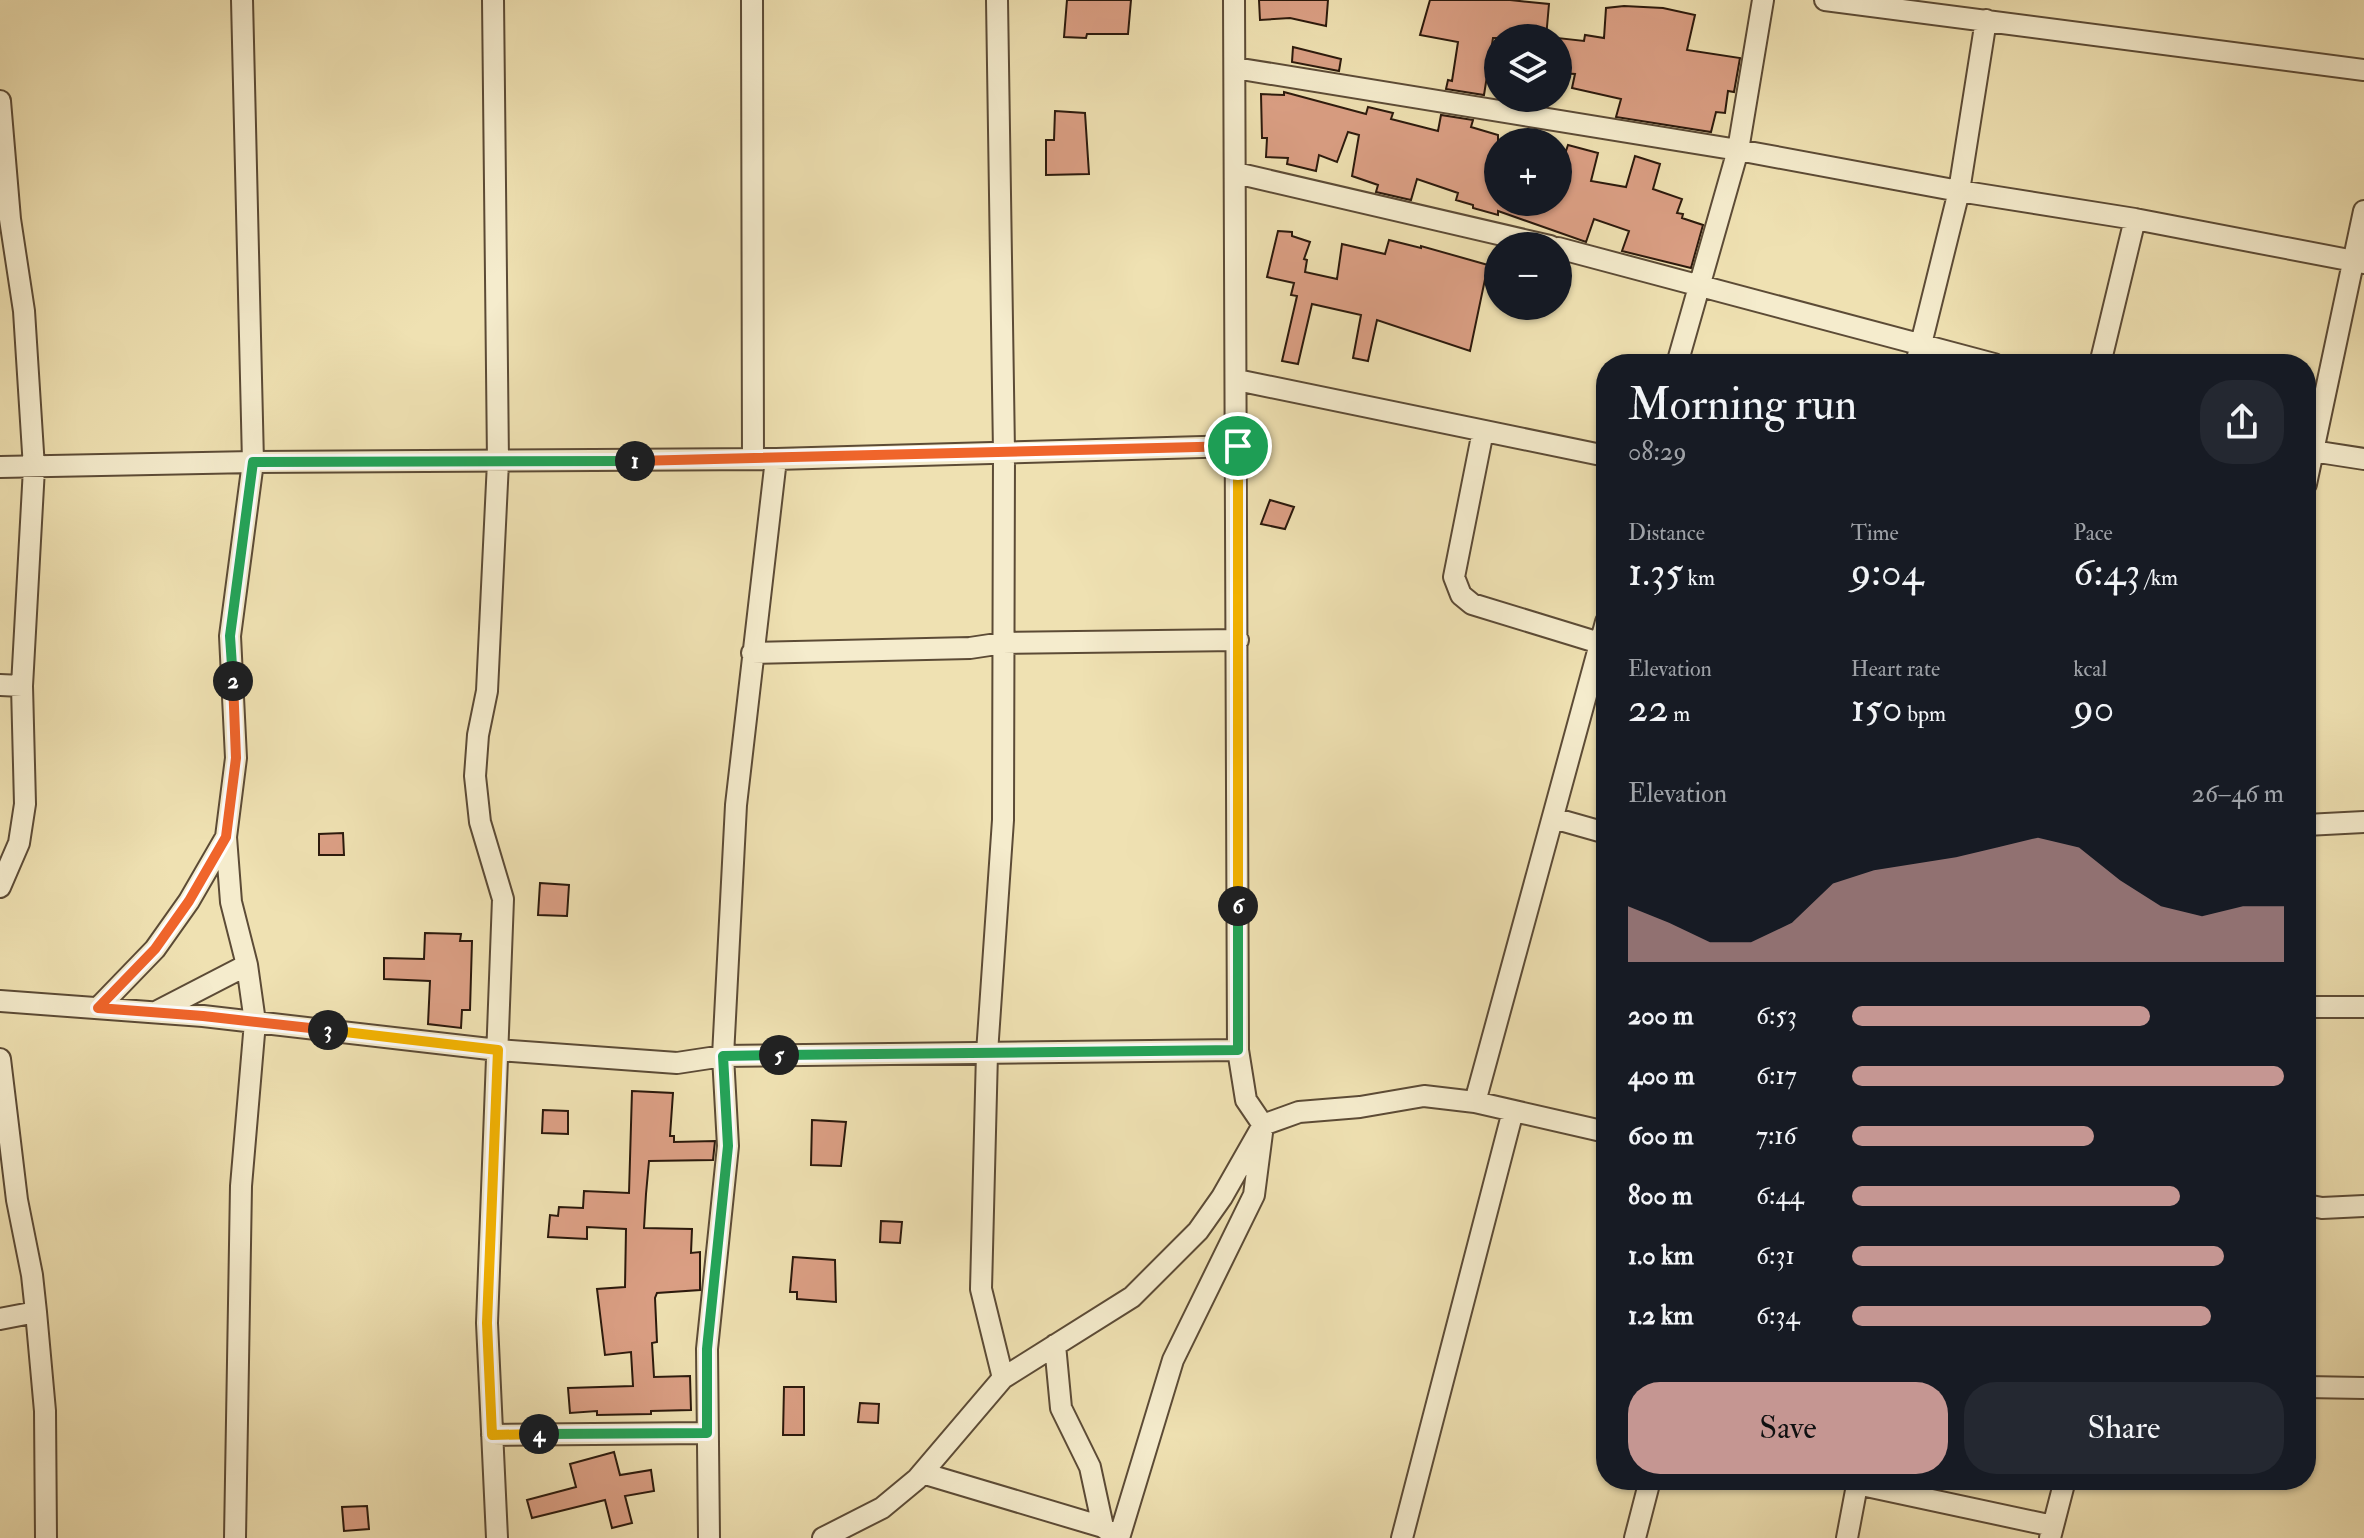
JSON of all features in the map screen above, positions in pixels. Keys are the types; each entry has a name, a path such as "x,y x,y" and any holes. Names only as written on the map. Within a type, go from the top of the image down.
{"street":[{"path":"235,1538 241,1186 255,1022 247,965 231,902 226,837 236,758 230,636 253,462 242,0"},
{"path":"493,0 498,462 487,691 478,735 475,776 480,822 503,899 487,1323 497,1538"},
{"path":"752,0 753,459"},
{"path":"997,0 1004,452 1003,820 987,1053 981,1289 1003,1378"},
{"path":"1113,1534 1173,1360 1254,1195 1263,1125 1246,1100 1238,1050 1234,0"},
{"path":"1680,354 1738,150 1763,0"},
{"path":"1825,0 2364,70"},
{"path":"1918,354 1959,191 1986,20"},
{"path":"1235,68 1738,150 1959,191 2135,219 2359,262"},
{"path":"0,101 10,219 24,311 34,468 22,686 25,804 19,843 0,887"},
{"path":"1236,173 1490,232"},
{"path":"2316,428 2359,262 2364,211"},
{"path":"2102,354 2135,219"},
{"path":"1572,252 1699,286 1915,354"},
{"path":"1237,380 1596,454"},
{"path":"1483,431 1454,577 1461,595 1472,604 1596,642"},
{"path":"0,467 776,459 1238,446"},
{"path":"2316,452 2364,459"},
{"path":"709,1538 707,1349 728,1146 723,1056 736,805 776,459"},
{"path":"752,653 970,648 1003,643 1238,640"},
{"path":"1475,1102 1596,668"},
{"path":"0,685 22,686"},
{"path":"1553,818 1596,830"},
{"path":"2316,824 2364,822"},
{"path":"98,1008 155,949 189,901 226,837"},
{"path":"155,1012 247,965"},
{"path":"0,1001 155,1012 498,1050 677,1063 723,1056 1238,1050"},
{"path":"2316,1007 2364,1007"},
{"path":"0,1059 17,1200 36,1312 45,1411 46,1538"},
{"path":"823,1538 882,1508 922,1473 1003,1378 1132,1297 1198,1231 1222,1197 1263,1125 1299,1112 1360,1107 1424,1096 1475,1102 1596,1130"},
{"path":"1402,1538 1513,1111"},
{"path":"2316,1207 2364,1206"},
{"path":"0,1319 36,1312"},
{"path":"1055,1345 1061,1408 1090,1467 1113,1534"},
{"path":"2316,1387 2364,1388"},
{"path":"492,1435 707,1433"},
{"path":"922,1473 1113,1534"},
{"path":"1635,1538 1647,1490"},
{"path":"1847,1538 1856,1490"},
{"path":"1888,1490 2051,1532 2062,1490"}],"building":[{"path":"1067,0 1131,0 1128,34 1064,37"},
{"path":"1259,0 1328,0 1326,26 1290,18 1260,20"},
{"path":"1430,0 1510,0 1549,4 1547,24 1484,24 1484,95 1446,89 1448,80 1452,81 1458,42 1420,35"},
{"path":"1606,8 1663,8 1695,15 1687,50 1740,58 1734,92 1728,91 1725,113 1716,112 1711,132 1616,117 1621,99 1572,88 1575,74 1572,74 1572,40 1584,41 1585,35 1604,38"},
{"path":"1293,47 1341,59 1339,71 1292,62"},
{"path":"1284,92 1366,114 1368,107 1393,113 1391,119 1438,131 1441,115 1473,120 1471,127 1484,131 1484,211 1456,200 1458,193 1417,179 1411,200 1376,192 1378,185 1352,176 1359,135 1348,132 1337,162 1319,155 1316,171 1287,164 1288,158 1266,157 1267,138 1262,138 1261,94 1284,95"},
{"path":"1055,111 1085,113 1089,174 1046,175 1046,140 1054,140"},
{"path":"1572,146 1598,153 1591,181 1626,187 1635,156 1660,164 1653,189 1682,199 1677,213 1683,214 1682,218 1703,225 1691,268 1622,251 1629,231 1594,219 1586,242 1572,237 1572,232 1558,232 1512,216 1572,216"},
{"path":"1278,231 1292,232 1292,236 1310,242 1304,259 1307,260 1305,272 1337,279 1342,244 1385,254 1389,240 1484,264 1484,284 1470,351 1377,320 1368,361 1353,358 1361,315 1312,304 1298,364 1282,361 1297,296 1291,295 1294,283 1267,277"},
{"path":"1270,500 1294,507 1285,529 1261,524"},
{"path":"343,833 344,855 319,855 319,834"},
{"path":"540,883 569,885 567,916 538,915"},
{"path":"425,933 461,934 460,941 472,941 470,1010 462,1010 461,1028 428,1024 430,981 384,979 384,958 424,959"},
{"path":"632,1091 673,1093 670,1136 674,1136 674,1142 715,1141 713,1160 649,1161 646,1194 644,1228 692,1229 691,1253 700,1252 700,1290 657,1293 657,1342 652,1343 654,1377 690,1376 691,1410 651,1411 651,1414 570,1413 568,1388 633,1386 631,1352 605,1355 597,1289 625,1287 626,1229 587,1227 587,1239 548,1237 550,1215 558,1216 559,1207 583,1208 584,1191 629,1193"},
{"path":"543,1110 568,1111 568,1134 542,1133"},
{"path":"812,1120 846,1122 841,1166 811,1165"},
{"path":"881,1221 902,1222 900,1243 880,1242"},
{"path":"793,1257 835,1260 836,1302 797,1299 797,1292 790,1292"},
{"path":"784,1387 804,1387 804,1435 783,1435"},
{"path":"860,1403 879,1404 878,1423 858,1422"},
{"path":"614,1452 620,1475 651,1470 654,1491 625,1496 632,1523 612,1528 605,1500 532,1518 527,1500 576,1487 570,1464"},
{"path":"367,1506 369,1529 344,1531 342,1507"}],"route":[{"path":"1238,446 1238,1050 723,1056 728,1146 707,1349 707,1433 492,1435 487,1323 498,1050 203,1016 98,1008 155,949 189,901 226,837 236,758 230,636 253,462 753,459 1238,446"}]}
